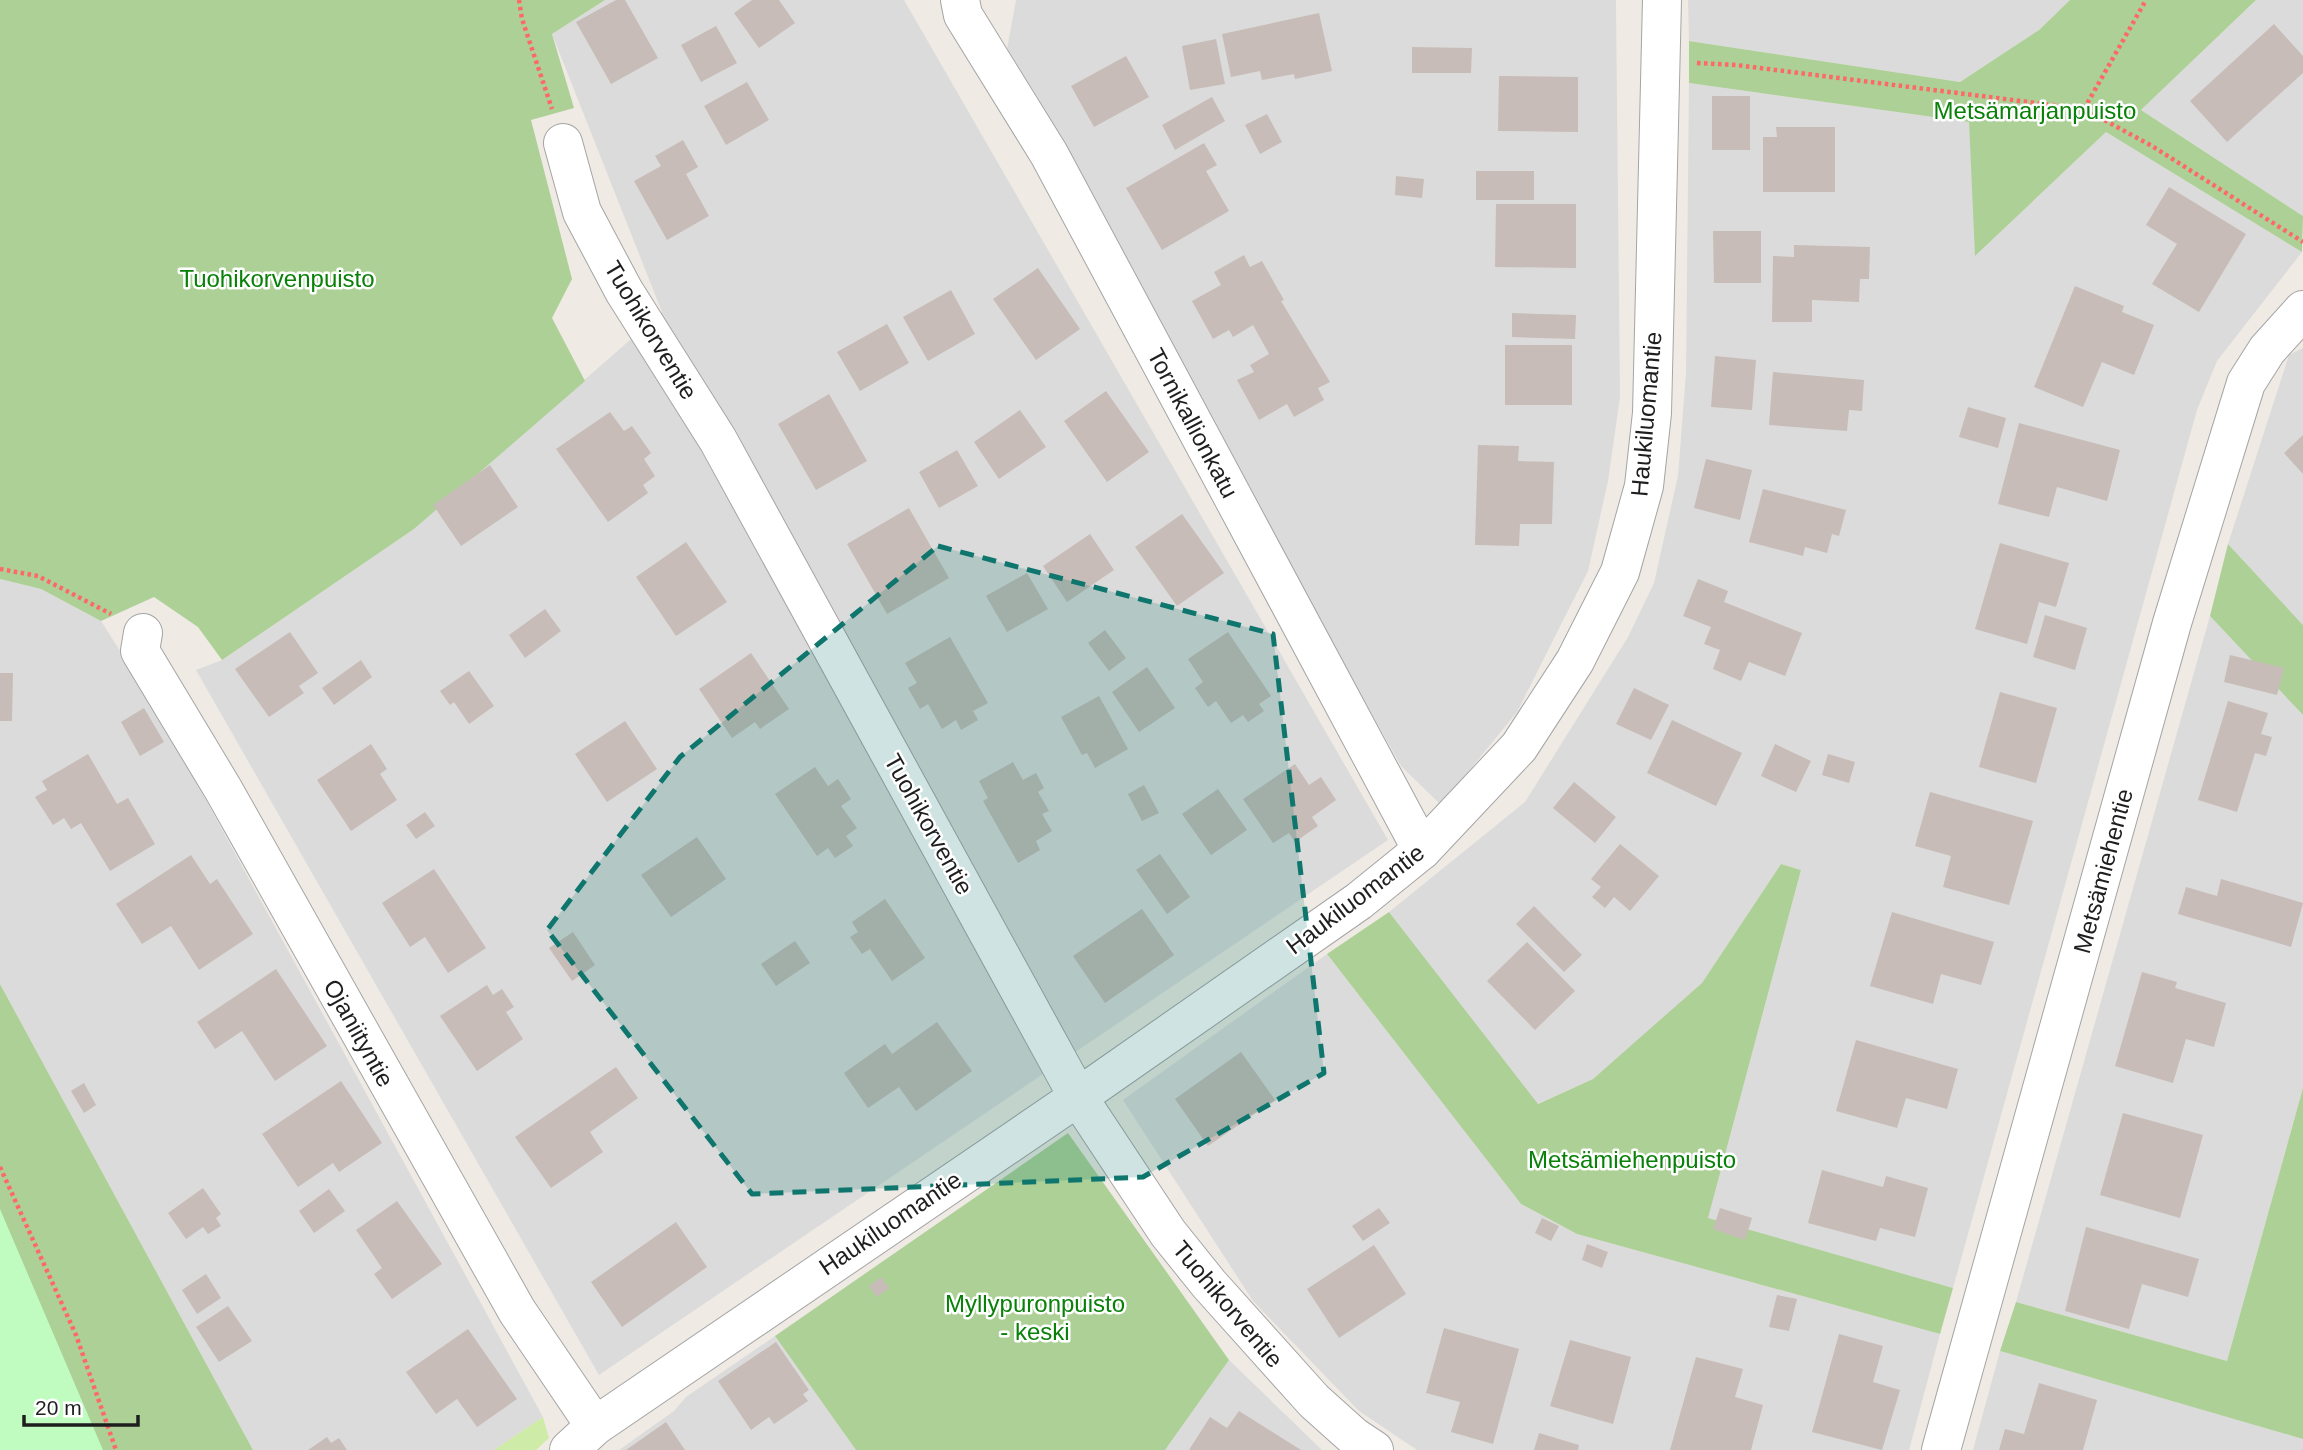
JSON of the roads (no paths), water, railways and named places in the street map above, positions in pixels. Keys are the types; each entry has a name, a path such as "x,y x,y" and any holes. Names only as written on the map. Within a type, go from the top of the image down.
{"street":[{"name":"Tornikallionkatu","path":"960,0 963,15 1049,154 1422,850"},
{"name":"Haukiluomantie","path":"582,1438 1359,901 1422,850 1519,747 1548,707 1601,613 1620,572 1644,486 1652,413 1663,62 1662,0"},
{"name":"Tuohikorventie","path":"563,144 582,212 624,291 718,440 1078,1097 1168,1233 1209,1284 1314,1401 1353,1436 1374,1450"},
{"name":"Metsämiehentie","path":"1941,1450 2172,623 2246,383 2267,350 2303,310"},
{"name":"Ojaniityntie","path":"143,633 140,651 223,789 517,1311 582,1438"}],"park label":[{"name":"Metsämarjanpuisto","path":"2035,110"},
{"name":"Tuohikorvenpuisto","path":"277,278"},
{"name":"Metsämiehenpuisto","path":"1632,1159"},
{"name":"Myllypuronpuisto - keski","path":"1035,1317"}]}
